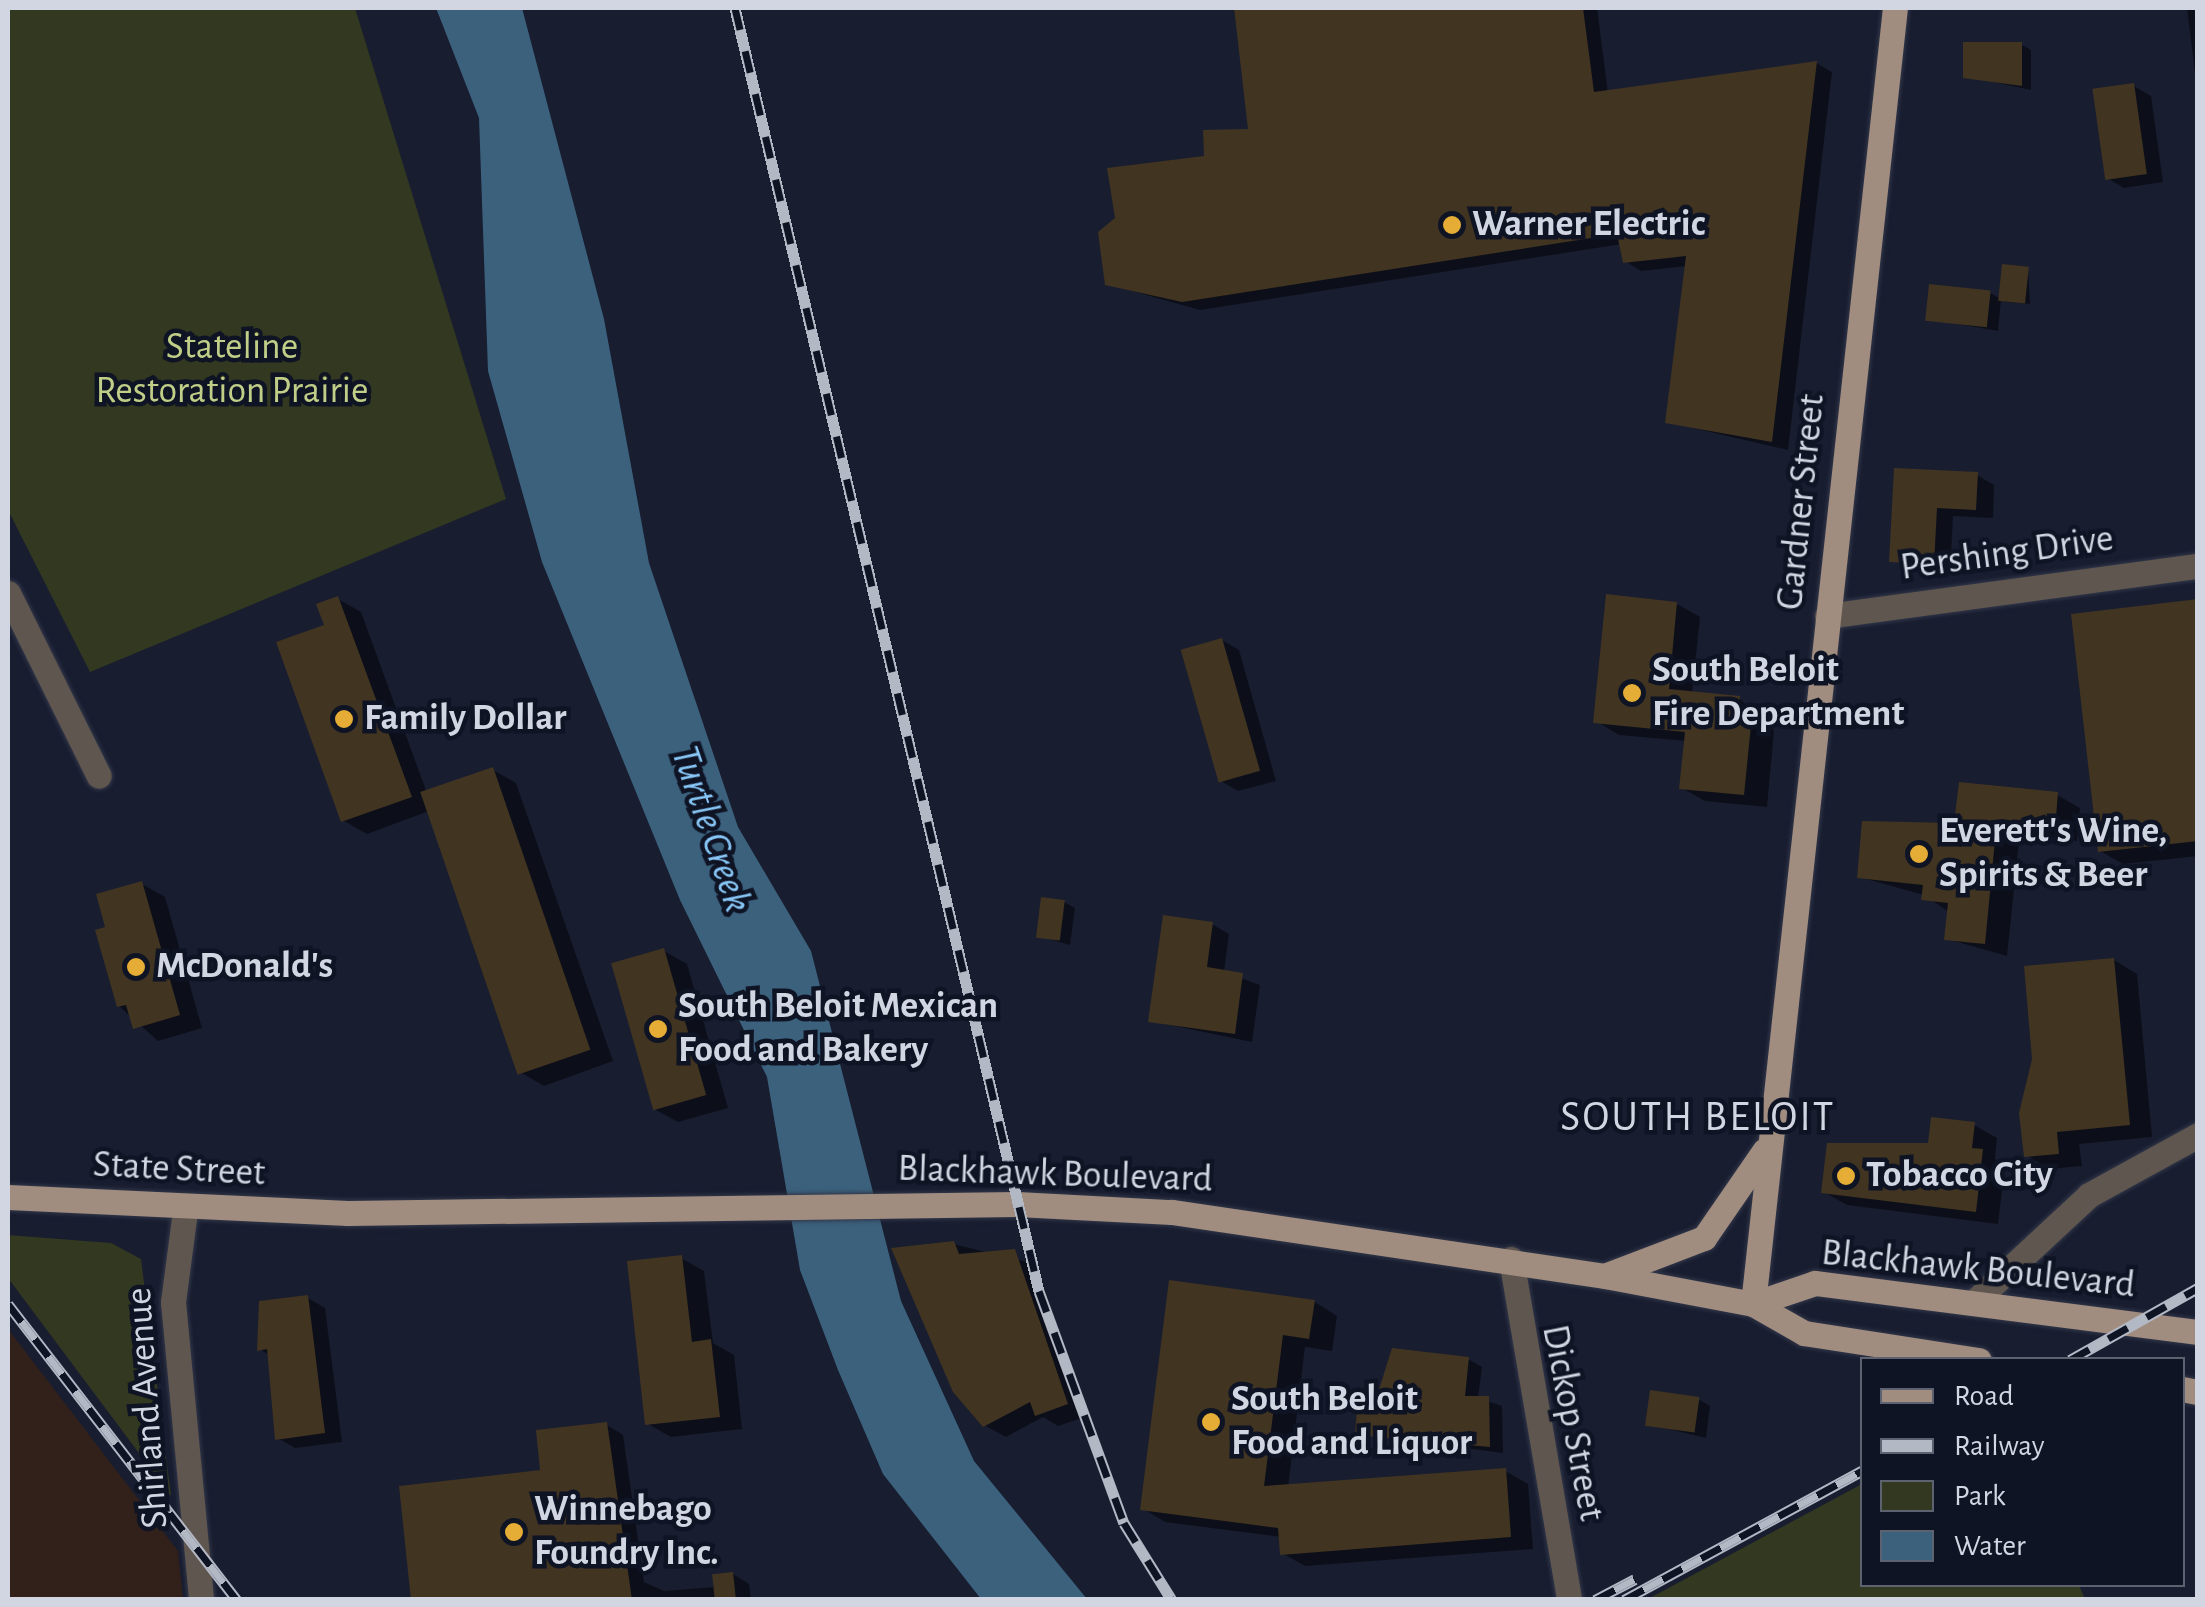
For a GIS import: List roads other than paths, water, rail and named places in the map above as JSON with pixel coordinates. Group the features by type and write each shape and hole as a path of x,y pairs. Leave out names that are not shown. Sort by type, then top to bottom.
{"main road":[{"name":"Gardner Street","path":"1753,1304 1767,1147 1895,8"},
{"path":"1606,1276 1704,1238 1767,1147"},
{"name":"State Street","path":"8,1197 184,1211 348,1213"},
{"name":"Blackhawk Boulevard","path":"348,1213 888,1206 1172,1212 1512,1259 1606,1276 1753,1304 1804,1333 1960,1357"},
{"name":"Blackhawk Boulevard","path":"1753,1304 1815,1282 2198,1332"}],"street":[{"name":"Pershing Drive","path":"1827,616 2198,566"},
{"path":"8,593 99,776"},
{"path":"1974,1302 2089,1195 2198,1135"},
{"name":"Shirland Avenue","path":"184,1211 173,1302 201,1600"},
{"name":"Dickop Street","path":"1512,1259 1569,1600"}],"water":[{"name":"Turtle Creek","path":"436,8 522,8 604,319 649,563 738,827 811,951 901,1301 974,1461 1087,1599 981,1599 883,1474 838,1370 800,1270 767,1077 680,900 542,562 488,371 479,118"}],"railway":[{"path":"735,8 1039,1291 1124,1523 1172,1600"},
{"path":"2075,1357 2198,1288"},
{"path":"8,1304 237,1600"},
{"path":"1624,1600 1860,1472"},
{"path":"1595,1600 1635,1579"}],"place":[{"name":"Warner Electric","path":"1452,225"},
{"name":"South Beloit Fire Department","path":"1632,693"},
{"name":"Family Dollar","path":"344,719"},
{"name":"Everett's Wine, Spirits & Beer","path":"1919,854"},
{"name":"McDonald's","path":"136,967"},
{"name":"South Beloit Mexican Food and Bakery","path":"658,1029"},
{"name":"Tobacco City","path":"1846,1176"},
{"name":"South Beloit Food and Liquor","path":"1211,1422"},
{"name":"Winnebago Foundry Inc.","path":"514,1532"}],"district":[{"name":"SOUTH BELOIT","path":"1698,1117"}],"park label":[{"name":"Stateline Restoration Prairie","path":"232,370"}]}
